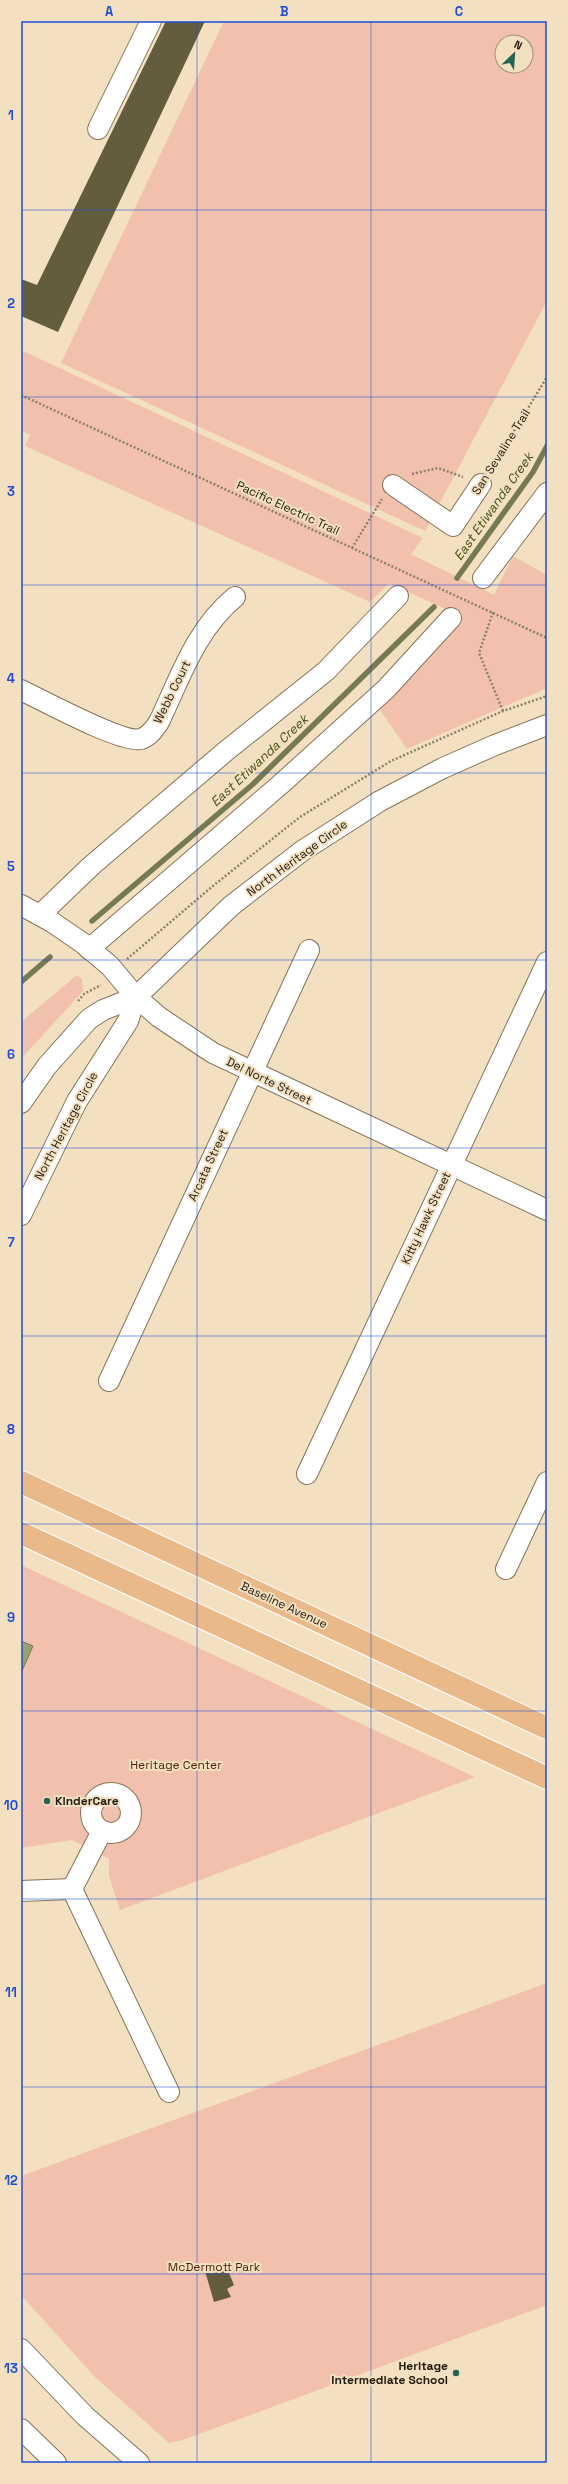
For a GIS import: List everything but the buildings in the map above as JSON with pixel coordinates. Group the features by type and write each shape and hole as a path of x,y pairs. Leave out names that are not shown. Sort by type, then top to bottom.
{"main road":[{"name":"Baseline Avenue","path":"21,1482 547,1728"},
{"path":"21,1533 547,1778"}],"street":[{"path":"98,129 151,21"},
{"name":"San Sevaline Trail","path":"394,485 453,526 481,484"},
{"path":"483,578 547,493"},
{"path":"46,919 97,861 226,751 326,671 398,596"},
{"name":"Webb Court","path":"21,690 117,735 141,739 151,733 159,722 196,644 207,625 222,608 236,597"},
{"path":"87,946 281,784 386,689 451,618"},
{"name":"North Heritage Circle","path":"21,1103 47,1066 89,1019 103,1010 136,997 231,906 302,851 341,825 443,768 495,745 547,725"},
{"name":"Del Norte Street","path":"21,905 46,919 87,946 110,966 136,997 159,1017 194,1042 251,1073 547,1210"},
{"name":"Arcata Street","path":"109,1381 309,950"},
{"name":"Kitty Hawk Street","path":"307,1474 547,962"},
{"name":"North Heritage Circle","path":"21,1215 77,1102 128,1021 136,997"},
{"path":"506,1569 547,1482"},
{"path":"72,1889 102,1831"},
{"path":"21,1891 72,1889"},
{"path":"72,1889 169,2092"},
{"path":"21,2349 85,2416 139,2463"},
{"path":"21,2428 56,2463"}],"path":[{"name":"San Sevaline Trail","path":"481,484 547,377"},
{"name":"Pacific Electric Trail","path":"21,395 477,604 547,638"},
{"path":"493,612 479,653 503,711 547,696"}],"green space":[{"path":"224,21 547,21 547,301 425,531 61,363"},
{"path":"21,350 423,538 411,554 494,595 513,556 547,575 547,688 407,749 380,710 444,641 462,617 389,583 370,602 25,446 30,435 21,431"},
{"path":"77,975 82,979 83,991 21,1059 21,1022"},
{"name":"Heritage Center","path":"21,1565 475,1777 120,1910 109,1876 109,1859 72,1840 21,1848"},
{"name":"McDermott Park","path":"547,1983 547,2305 183,2440 169,2443 94,2376 21,2295 21,2176"}],"shaded area":[{"path":"21,1641 33,1646 21,1673"}],"waterway":[{"name":"East Etiwanda Creek","path":"457,578 533,472 547,446"},
{"name":"East Etiwanda Creek","path":"92,921 252,785 434,607"},
{"name":"East Etiwanda Creek","path":"21,982 50,957"}],"place":[{"name":"KinderCare","path":"47,1801"},
{"name":"Heritage Intermediate School","path":"456,2373"}]}
